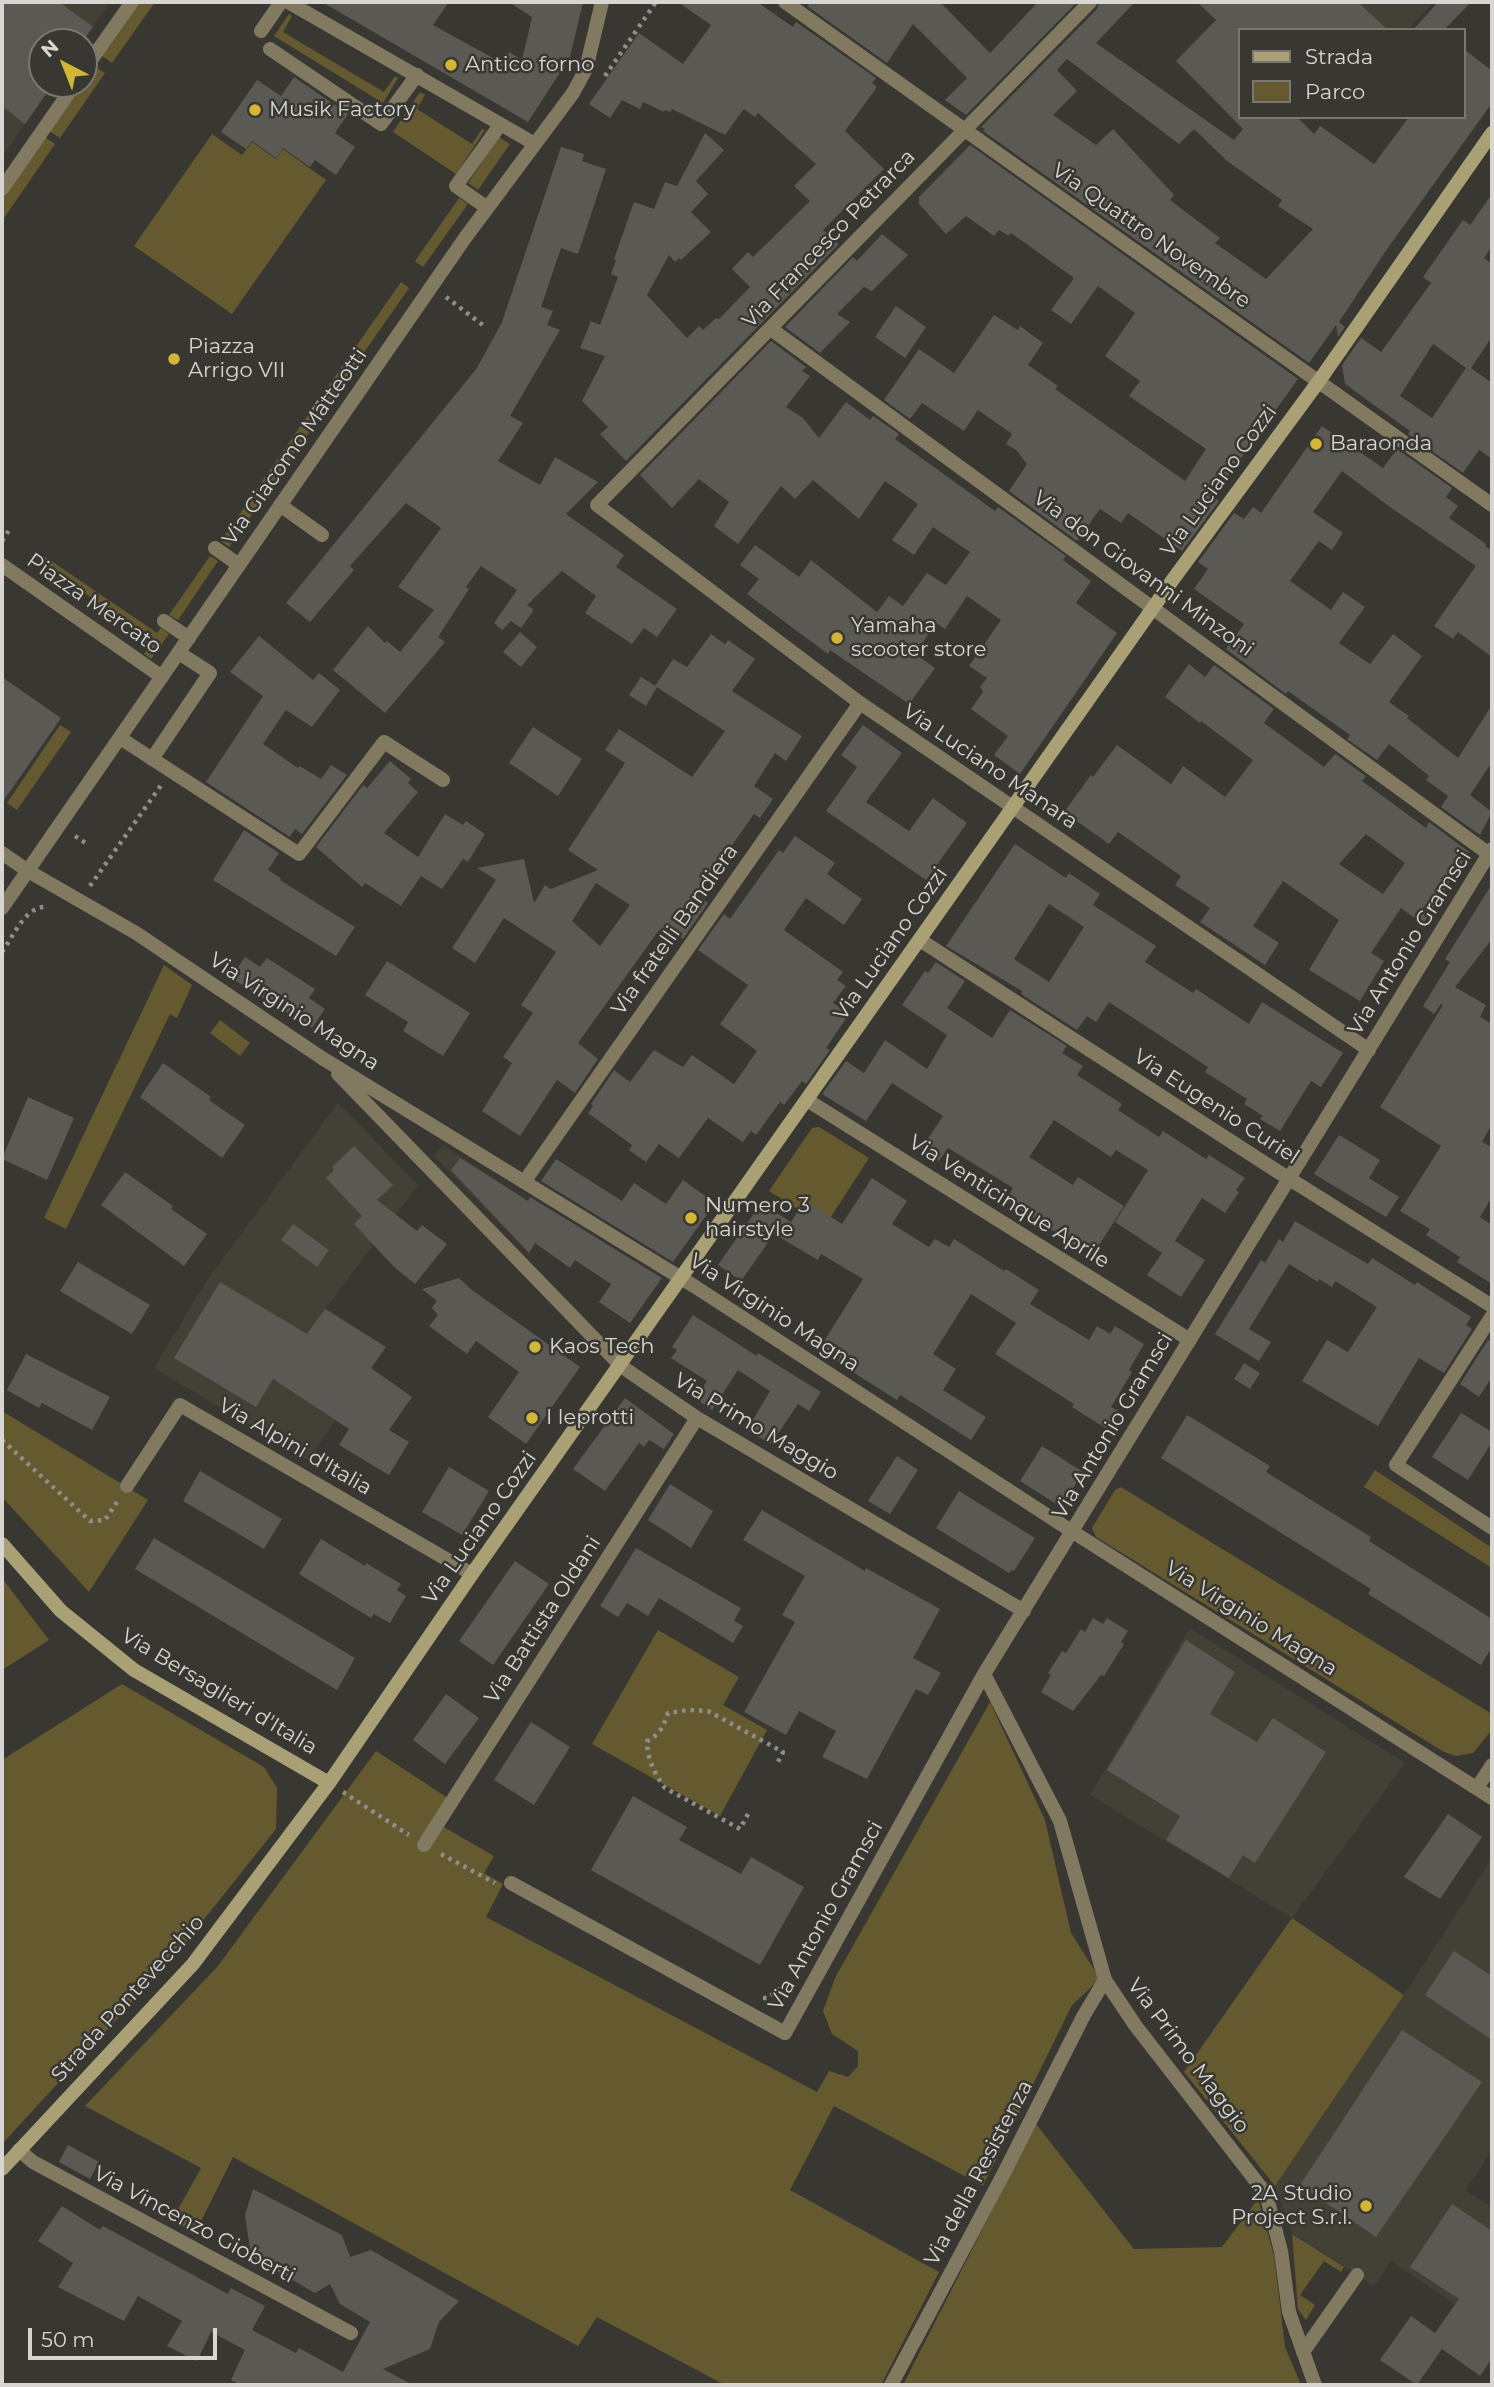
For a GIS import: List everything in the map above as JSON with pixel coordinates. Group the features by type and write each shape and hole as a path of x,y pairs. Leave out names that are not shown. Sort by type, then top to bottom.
{"street":[{"path":"98,50 132,2"},
{"path":"261,31 281,2"},
{"path":"288,2 534,144"},
{"name":"Via Giacomo Matteotti","path":"2,908 486,208 573,93 586,69 602,2"},
{"name":"Via Quattro Novembre","path":"785,2 1492,505"},
{"name":"Via Francesco Petrarca","path":"597,505 1090,2"},
{"path":"270,49 381,124 417,75"},
{"path":"2,189 65,98"},
{"path":"486,208 456,186 500,125"},
{"name":"Via Luciano Cozzi","path":"330,1783 472,1574 1492,133"},
{"name":"Via don Giovanni Minzoni","path":"771,329 1491,852"},
{"path":"281,505 322,535"},
{"name":"Via Luciano Manara","path":"597,505 860,703 1369,1050"},
{"path":"215,548 239,565"},
{"name":"Piazza Mercato","path":"2,565 162,677"},
{"path":"164,621 189,638"},
{"path":"152,759 210,673 178,653"},
{"name":"Via fratelli Bandiera","path":"524,1182 860,703"},
{"path":"120,738 299,854 384,742 443,780"},
{"name":"Via Antonio Gramsci","path":"511,1883 785,2034 984,1674 1491,852"},
{"name":"Via Virginio Magna","path":"2,853 208,980 322,1058 681,1278 1073,1532 1492,1798"},
{"name":"Via Eugenio Curiel","path":"920,940 1492,1306"},
{"name":"Via Primo Maggio","path":"322,1058 621,1366 697,1418 1024,1611"},
{"name":"Via Venticinque Aprile","path":"807,1100 1190,1340"},
{"path":"1492,1316 1396,1465 1492,1528"},
{"name":"Via Alpini d'Italia","path":"127,1486 180,1405 472,1574"},
{"name":"Via Battista Oldani","path":"424,1845 697,1418"},
{"name":"Via Bersaglieri d'Italia","path":"2,1544 61,1611 134,1670 330,1783"},
{"name":"Via Primo Maggio","path":"984,1674 1060,1821 1105,1980 1135,2025 1266,2193 1281,2250 1289,2312 1315,2385"},
{"path":"1477,1788 1492,1765"},
{"name":"Strada Pontevecchio","path":"2,2169 193,1964 330,1783"},
{"name":"Via della Resistenza","path":"891,2385 1004,2173 1084,2015 1105,1980"},
{"name":"Via Vincenzo Gioberti","path":"19,2150 33,2162 351,2333"},
{"path":"1303,2352 1357,2275"}],"path":[{"path":"601,81 656,2"},
{"path":"2,541 9,530"},
{"path":"80,900 170,771"},
{"path":"2,952 31,911 41,906 50,907"},
{"path":"2,1440 90,1521 105,1520 127,1486"},
{"path":"748,1814 740,1829 665,1788 656,1777 647,1741 661,1730 667,1713 708,1711 783,1752 776,1766"},
{"path":"755,1997 767,1998 783,1988 796,1974"}],"shaded area":[{"path":"2,2 110,2 92,28 28,28 28,98 43,98 2,157"},
{"path":"1261,2 1434,2 1410,28 1257,28 1246,17"},
{"path":"338,1103 418,1185 326,1308 386,1347 308,1460 154,1368 207,1280"},
{"path":"443,1145 550,1215 529,1253 434,1156"},
{"path":"1190,1628 1405,1763 1292,1918 1090,1795"},
{"path":"1492,1858 1492,2150 1466,2190 1492,2207 1492,2330 1391,2261 1374,2286 1292,2233 1275,2186 1404,1995"}],"green space":[{"path":"140,2 155,2 112,63 102,56"},
{"path":"289,14 292,16 283,32 384,92 395,76 398,78 383,103 274,36"},
{"path":"98,69 105,73 98,83"},
{"path":"420,92 425,95 417,109 472,144 482,129 485,130 456,174 393,132"},
{"path":"74,98 88,98 60,138 49,131"},
{"path":"212,134 242,155 252,142 276,159 283,149 326,180 232,314 134,246"},
{"path":"45,137 55,144 2,221 2,199"},
{"path":"499,137 510,144 478,190 468,183"},
{"path":"459,198 468,204 423,267 415,261"},
{"path":"401,282 409,288 328,404 320,398"},
{"path":"310,412 319,418 229,547 221,541"},
{"path":"44,556 157,633 161,628 169,634 151,659 144,654 153,640 39,562"},
{"path":"210,556 218,561 178,620 169,615"},
{"path":"60,725 71,732 17,810 7,803"},
{"path":"164,965 192,985 177,1018 170,1014 66,1229 44,1218"},
{"path":"220,1020 250,1043 240,1056 210,1033"},
{"path":"819,1127 869,1158 825,1226 769,1191 812,1128"},
{"path":"2,1411 148,1500 89,1592 2,1497"},
{"path":"1375,1470 1492,1548 1492,1568 1364,1487"},
{"path":"1121,1487 1492,1714 1492,1730 1473,1753 1456,1756 1444,1752 1096,1537 1092,1528 1115,1490"},
{"path":"2,1578 49,1640 2,1670"},
{"path":"658,1630 739,1677 723,1705 767,1730 720,1816 592,1744"},
{"path":"122,1684 264,1767 277,1788 276,1829 174,1957 2,2144 2,1760"},
{"path":"990,1702 1045,1820 1071,1933 1100,1979 1072,2005 983,2186 834,2106 790,2190 939,2272 881,2385 725,2385 597,2317 578,2346 233,2157 195,2233 172,2220 201,2168 85,2106 218,1966 376,1751 448,1798 435,1822 494,1856 484,1873 503,1884 486,1917 817,2092 829,2071 848,2077 858,2066 858,2051 832,2034 823,2011 835,1978"},
{"path":"1292,1918 1404,1995 1275,2186 1184,2072"},
{"path":"1036,2124 1134,2249 1222,2247 1258,2199 1274,2255 1285,2347 1301,2385 903,2385"},
{"path":"1292,2234 1344,2267 1341,2272 1324,2261 1300,2295 1315,2305 1306,2320 1298,2309"}],"building":[{"path":"2,2 59,2 93,27 28,28 28,98 43,98 25,124 2,106"},
{"path":"322,2 449,2 433,25 502,63 509,52 522,60 532,17 509,2 583,2 570,57 528,122"},
{"path":"678,2 757,2 793,27 796,22 876,78 872,83 877,87 845,131 884,169 823,230 839,244 626,461 600,434 608,427 582,401 605,356 580,348 591,321 600,325 618,277 611,274 616,260 614,259 634,202 654,209 665,182 677,186 705,133 724,150 696,181 708,194 691,212 711,232 681,260 679,258 675,262 669,255 647,295 687,338 699,326 703,330 716,318 719,319 750,287 732,269 748,252 753,257 810,201 794,186 816,164 758,113 755,117 744,109 725,135 672,109 670,112 664,112 643,102 640,109 622,100 610,118 589,104 639,33 683,64 711,25"},
{"path":"811,2 940,2 990,53 1038,2 1077,2 966,115 945,100 967,78 913,24 887,63 807,6"},
{"path":"1099,2 1135,2 1096,43 1234,140 1243,129 1176,61 1216,20 1197,2 1358,2 1386,28 1238,28 1238,119 1299,119 1314,134 1320,126 1374,164 1408,119 1466,119 1466,51 1492,71 1492,103 1385,252 1339,322 1345,327 1338,337 1336,325 1309,363 981,127 1097,9","holes":["1067,59 1179,144 1194,129 1227,161 1282,200 1278,206 1313,229 1266,279 1215,243 1220,238 1170,200 1174,195 1113,129 1096,145 1053,115 1077,91 1057,70"]},
{"path":"1438,2 1471,2 1446,28 1415,28"},
{"path":"294,77 348,114 335,133 355,147 336,175 315,160 310,167 283,148 276,158 252,141 246,149 221,132 257,80 281,96"},
{"path":"970,145 1298,379 1213,497 1219,501 1182,551 1128,513 1121,523 1100,509 1077,541 1009,491 1027,464 1016,450 1006,444 1012,434 978,410 964,431 922,403 910,419 884,400 919,349 954,373 994,315 1018,330 1020,326 1043,343 1028,365 1058,386 1055,389 1185,481 1206,449 1129,396 1140,381 1105,356 1135,313 1098,286 1071,324 1051,310 1074,278 1011,233 1009,236 999,230 994,236 966,216 946,234 919,204 919,197"},
{"path":"561,147 584,154 582,161 606,169 578,254 561,248 541,307 553,311 547,325 560,330 510,416 523,423 498,461 540,485 555,457 598,482 566,514 624,555 616,567 677,609 657,637 644,628 632,644 585,613 596,596 562,571 527,605 534,610 521,628 511,621 502,630 494,623 517,590 481,566 438,637 445,642 385,713 333,670 368,626 385,643 387,641 400,652 434,610 398,587 441,528 406,503 350,566 354,570 310,622 286,603 477,368 502,322"},
{"path":"1492,194 1492,246 1484,258 1492,264 1492,337 1471,368 1492,383 1492,459 1479,450 1463,473 1345,384 1342,365 1361,338 1381,352 1431,283 1423,277 1463,220 1470,225","holes":["1433,344 1466,368 1432,418 1400,396"]},
{"path":"882,234 908,255 872,291 864,287 837,314 850,322 820,353 785,327 853,257 857,261"},
{"path":"896,306 926,327 905,358 875,337"},
{"path":"771,341 806,367 802,371 810,376 786,407 803,418 819,438 846,402 870,420 873,416 899,434 895,439 995,511 998,507 1066,556 1063,560 1091,581 1076,603 1117,633 1020,774 994,755 1008,736 971,709 983,692 980,687 987,678 969,666 1001,620 967,596 945,629 936,623 915,654 935,668 909,704 830,650 828,654 747,594 759,579 740,565 755,545 799,577 811,560 877,612 889,596 903,606 927,573 946,585 970,552 933,527 914,555 892,540 918,504 885,481 859,519 813,480 795,499 781,486 738,544 714,526 729,502 699,479 672,508 640,475"},
{"path":"1322,426 1383,468 1397,449 1452,488 1446,497 1458,506 1449,518 1486,544 1489,549 1492,544 1492,657 1458,632 1453,639 1434,626 1476,566 1342,471 1313,512 1343,533 1332,550 1319,541 1290,581 1331,610 1343,592 1365,607 1339,643 1370,664 1393,634 1422,656 1389,702 1458,758 1492,705 1492,762 1470,795 1492,812 1480,835 1441,807 1448,796 1426,780 1429,776 1389,744 1377,760 1347,739 1350,735 1288,691 1286,694 1226,649 1244,624 1194,589 1208,569 1198,562 1234,513 1244,519 1253,507 1261,513"},
{"path":"520,632 537,647 521,667 503,652"},
{"path":"711,634 725,644 728,640 755,659 732,691 802,736 786,761 775,753 754,786 773,799 760,818 754,814 697,895 708,903 683,939 677,935 674,940 659,930 578,1043 598,1059 575,1093 557,1080 520,1136 482,1111 512,1063 503,1057 533,1013 521,1005 556,952 504,918 475,963 452,948 496,880 477,868 524,859 534,903 545,885 551,889 598,870 568,850 625,763 605,750 619,729 692,777 725,731 655,686 673,659 687,667","holes":["596,883 630,905 600,946 572,921"]},
{"path":"259,636 313,680 319,673 340,690 312,727 286,710 263,744 298,768 300,766 321,779 331,765 347,775 302,834 295,829 290,837 206,782 263,696 230,672"},
{"path":"1189,664 1205,677 1214,665 1274,709 1264,723 1324,767 1335,754 1366,776 1362,781 1426,828 1429,822 1469,852 1423,924 1401,908 1371,953 1384,961 1360,1001 1309,970 1339,920 1283,881 1253,926 1279,943 1265,965 1200,922 1210,908 1175,885 1181,876 1118,832 1109,844 1064,812 1117,745 1171,784 1183,766 1225,797 1253,760 1165,697","holes":["1366,834 1405,863 1383,894 1339,864"]},
{"path":"2,677 61,718 2,803"},
{"path":"641,677 657,687 646,706 629,695"},
{"path":"863,725 902,753 866,802 909,831 933,798 967,823 926,880 826,811 857,767 841,755"},
{"path":"533,727 582,759 558,796 509,763"},
{"path":"390,761 411,779 408,783 418,792 384,833 418,857 445,814 463,825 466,821 485,834 468,862 463,859 442,889 421,876 401,906 365,883 362,887 316,847 363,785 367,788"},
{"path":"244,830 279,853 268,870 355,927 336,956 213,880"},
{"path":"795,836 835,863 827,874 862,899 844,925 806,898 784,930 843,972 837,980 846,986 833,1003 849,1014 826,1048 830,1050 806,1084 802,1081 784,1105 780,1102 756,1135 751,1131 743,1142 708,1118 679,1158 659,1144 646,1162 629,1150 632,1145 588,1113 593,1106 591,1104 614,1070 630,1082 654,1050 683,1067 692,1055 734,1084 757,1051 720,1024 748,985 698,950 724,914 730,919 779,850 783,853"},
{"path":"1015,844 1066,878 1069,873 1100,894 1093,905 1156,946 1145,962 1193,993 1196,989 1249,1024 1262,1002 1343,1053 1321,1087 1311,1081 1280,1131 1260,1119 1263,1116 1244,1104 1247,1099 1205,1072 1208,1067 1109,1002 1096,1022 1087,1016 1077,1030 1021,994 1022,991 946,946","holes":["1049,904 1084,927 1049,982 1014,959"]},
{"path":"1492,884 1492,939 1455,987 1486,1005 1480,1017 1492,1024 1492,1124 1482,1142 1492,1147 1492,1197 1480,1217 1492,1225 1492,1284 1457,1262 1460,1257 1426,1235 1430,1229 1400,1211 1441,1146 1380,1107 1443,1005 1441,1004 1434,1014 1423,1006 1450,962 1445,959"},
{"path":"245,957 260,967 267,958 315,989 309,998 325,1009 312,1028 231,978"},
{"path":"387,961 470,1013 443,1056 403,1031 408,1022 365,995"},
{"path":"936,962 965,981 947,1008 992,1038 1010,1010 1067,1046 1062,1053 1083,1066 1077,1075 1122,1104 1118,1110 1159,1137 1163,1131 1206,1159 1209,1155 1245,1178 1225,1213 1202,1198 1175,1241 1205,1260 1181,1297 1147,1275 1162,1253 1115,1222 1148,1170 1116,1150 1111,1157 1054,1120 1029,1157 1073,1185 1078,1177 1124,1206 1096,1250 1088,1244 1084,1251 1006,1200 1013,1188 948,1148 939,1161 921,1149 943,1116 892,1083 866,1121 822,1094 846,1061 864,1073 885,1040 927,1069 947,1035 902,1005 925,971 928,973"},
{"path":"163,1063 245,1125 222,1158 140,1097"},
{"path":"28,1097 74,1118 47,1180 2,1159"},
{"path":"1339,1135 1380,1160 1369,1178 1399,1197 1386,1217 1314,1174"},
{"path":"354,1146 393,1185 377,1200 417,1231 422,1225 447,1244 415,1284 394,1267 354,1224 362,1216 326,1178 334,1170 332,1167"},
{"path":"460,1158 528,1201 530,1197 662,1278 630,1323 599,1302 611,1284 575,1260 570,1268 535,1243 529,1253 451,1170"},
{"path":"556,1159 622,1201 634,1183 666,1204 683,1180 715,1203 673,1262 541,1181"},
{"path":"125,1172 207,1234 184,1266 101,1205"},
{"path":"872,1178 907,1201 892,1224 929,1247 935,1239 949,1247 954,1239 1004,1271 1006,1269 1039,1290 1030,1304 1089,1340 1097,1326 1110,1334 1115,1326 1144,1344 1129,1370 1132,1372 1111,1407 1118,1411 1107,1429 1072,1407 1074,1404 995,1354 1016,1323 971,1294 933,1354 956,1369 943,1390 986,1417 971,1440 900,1395 897,1400 837,1362 840,1357 821,1346 863,1279 821,1254 818,1260 774,1234 741,1281 718,1265 761,1203 791,1222 805,1200 842,1224"},
{"path":"1295,1221 1368,1264 1372,1258 1415,1285 1417,1282 1471,1317 1466,1325 1472,1329 1444,1373 1419,1358 1378,1426 1302,1381 1327,1340 1348,1352 1377,1307 1335,1281 1332,1287 1319,1279 1318,1282 1289,1264 1249,1329 1271,1342 1259,1361 1215,1334 1261,1260 1265,1263 1279,1239 1283,1242"},
{"path":"293,1224 329,1250 317,1267 281,1240"},
{"path":"78,1262 150,1305 132,1334 60,1291"},
{"path":"459,1278 580,1367 526,1444 488,1417 519,1372 476,1341 467,1354 429,1326 438,1315 432,1308 437,1301 422,1289"},
{"path":"220,1282 307,1334 325,1309 386,1347 371,1368 412,1397 389,1430 409,1442 389,1475 339,1445 349,1429 273,1379 256,1407 174,1358"},
{"path":"693,1315 757,1356 758,1353 821,1392 809,1411 798,1404 771,1444 747,1430 770,1391 738,1370 712,1410 696,1399 707,1381 671,1358 677,1350 672,1347"},
{"path":"1488,1340 1492,1342 1492,1377 1479,1397 1460,1384"},
{"path":"26,1354 110,1397 92,1430 42,1403 39,1408 7,1390"},
{"path":"1244,1363 1260,1373 1250,1389 1234,1379"},
{"path":"625,1398 674,1434 664,1449 649,1440 644,1447 639,1443 605,1491 573,1469"},
{"path":"1461,1413 1492,1432 1492,1442 1468,1480 1432,1457"},
{"path":"1187,1415 1270,1466 1266,1472 1371,1537 1369,1541 1492,1619 1492,1647 1481,1665 1368,1594 1371,1589 1161,1458"},
{"path":"1042,1446 1083,1472 1061,1507 1020,1481"},
{"path":"897,1456 918,1470 890,1514 868,1501"},
{"path":"449,1467 489,1491 462,1535 422,1512"},
{"path":"200,1471 282,1519 264,1549 183,1501"},
{"path":"670,1484 713,1511 691,1548 648,1520"},
{"path":"959,1491 1035,1538 1014,1571 1009,1573 936,1528"},
{"path":"762,1510 865,1571 866,1568 940,1609 913,1658 941,1673 928,1695 916,1689 867,1779 822,1757 836,1731 799,1711 786,1735 744,1712 795,1622 782,1615 805,1576 743,1540"},
{"path":"154,1538 355,1658 337,1690 135,1569"},
{"path":"321,1539 401,1584 397,1590 406,1596 390,1623 374,1614 371,1618 299,1574"},
{"path":"636,1548 741,1608 734,1621 743,1626 733,1643 659,1598 648,1616 627,1603 618,1617 600,1606"},
{"path":"515,1561 549,1584 493,1665 459,1641"},
{"path":"1093,1618 1103,1624 1107,1618 1128,1631 1121,1642 1124,1644 1104,1676 1101,1675 1073,1711 1041,1692 1051,1675 1048,1673 1062,1651 1066,1653 1081,1629 1085,1632"},
{"path":"1186,1640 1235,1672 1210,1714 1257,1742 1273,1718 1326,1752 1255,1863 1243,1855 1229,1878 1166,1840 1180,1816 1107,1770"},
{"path":"446,1694 479,1718 445,1764 413,1740"},
{"path":"531,1722 570,1747 534,1805 494,1780"},
{"path":"633,1796 687,1827 679,1840 741,1874 751,1857 804,1887 760,1965 591,1870"},
{"path":"1448,1814 1482,1837 1440,1899 1404,1877"},
{"path":"1454,1951 1492,1976 1492,2040 1425,1995"},
{"path":"1402,2030 1482,2082 1376,2237 1300,2185"},
{"path":"68,2145 99,2162 90,2179 59,2162"},
{"path":"253,2189 342,2235 350,2257 371,2250 459,2301 439,2322 430,2349 383,2369 413,2385 241,2385 231,2380 245,2350 211,2332 197,2361 167,2346 182,2321 138,2296 124,2321 58,2287 73,2263 38,2241 62,2206 100,2230 103,2226 228,2294 231,2288 265,2306 252,2330 296,2353 299,2348 343,2372 370,2322 340,2304 330,2284 315,2293 251,2256 245,2215"},
{"path":"1452,2204 1492,2231 1492,2358 1480,2376 1442,2349 1417,2385 1380,2360 1411,2316 1435,2333 1459,2299 1410,2267"}],"place":[{"name":"Antico forno","path":"451,65"},
{"name":"Musik Factory","path":"255,110"},
{"name":"Piazza Arrigo VII","path":"174,359"},
{"name":"Baraonda","path":"1316,444"},
{"name":"Yamaha scooter store","path":"837,638"},
{"name":"Numero 3 hairstyle","path":"691,1218"},
{"name":"Kaos Tech","path":"535,1347"},
{"name":"I leprotti","path":"532,1418"},
{"name":"2A Studio Project S.r.l.","path":"1366,2206"}]}
